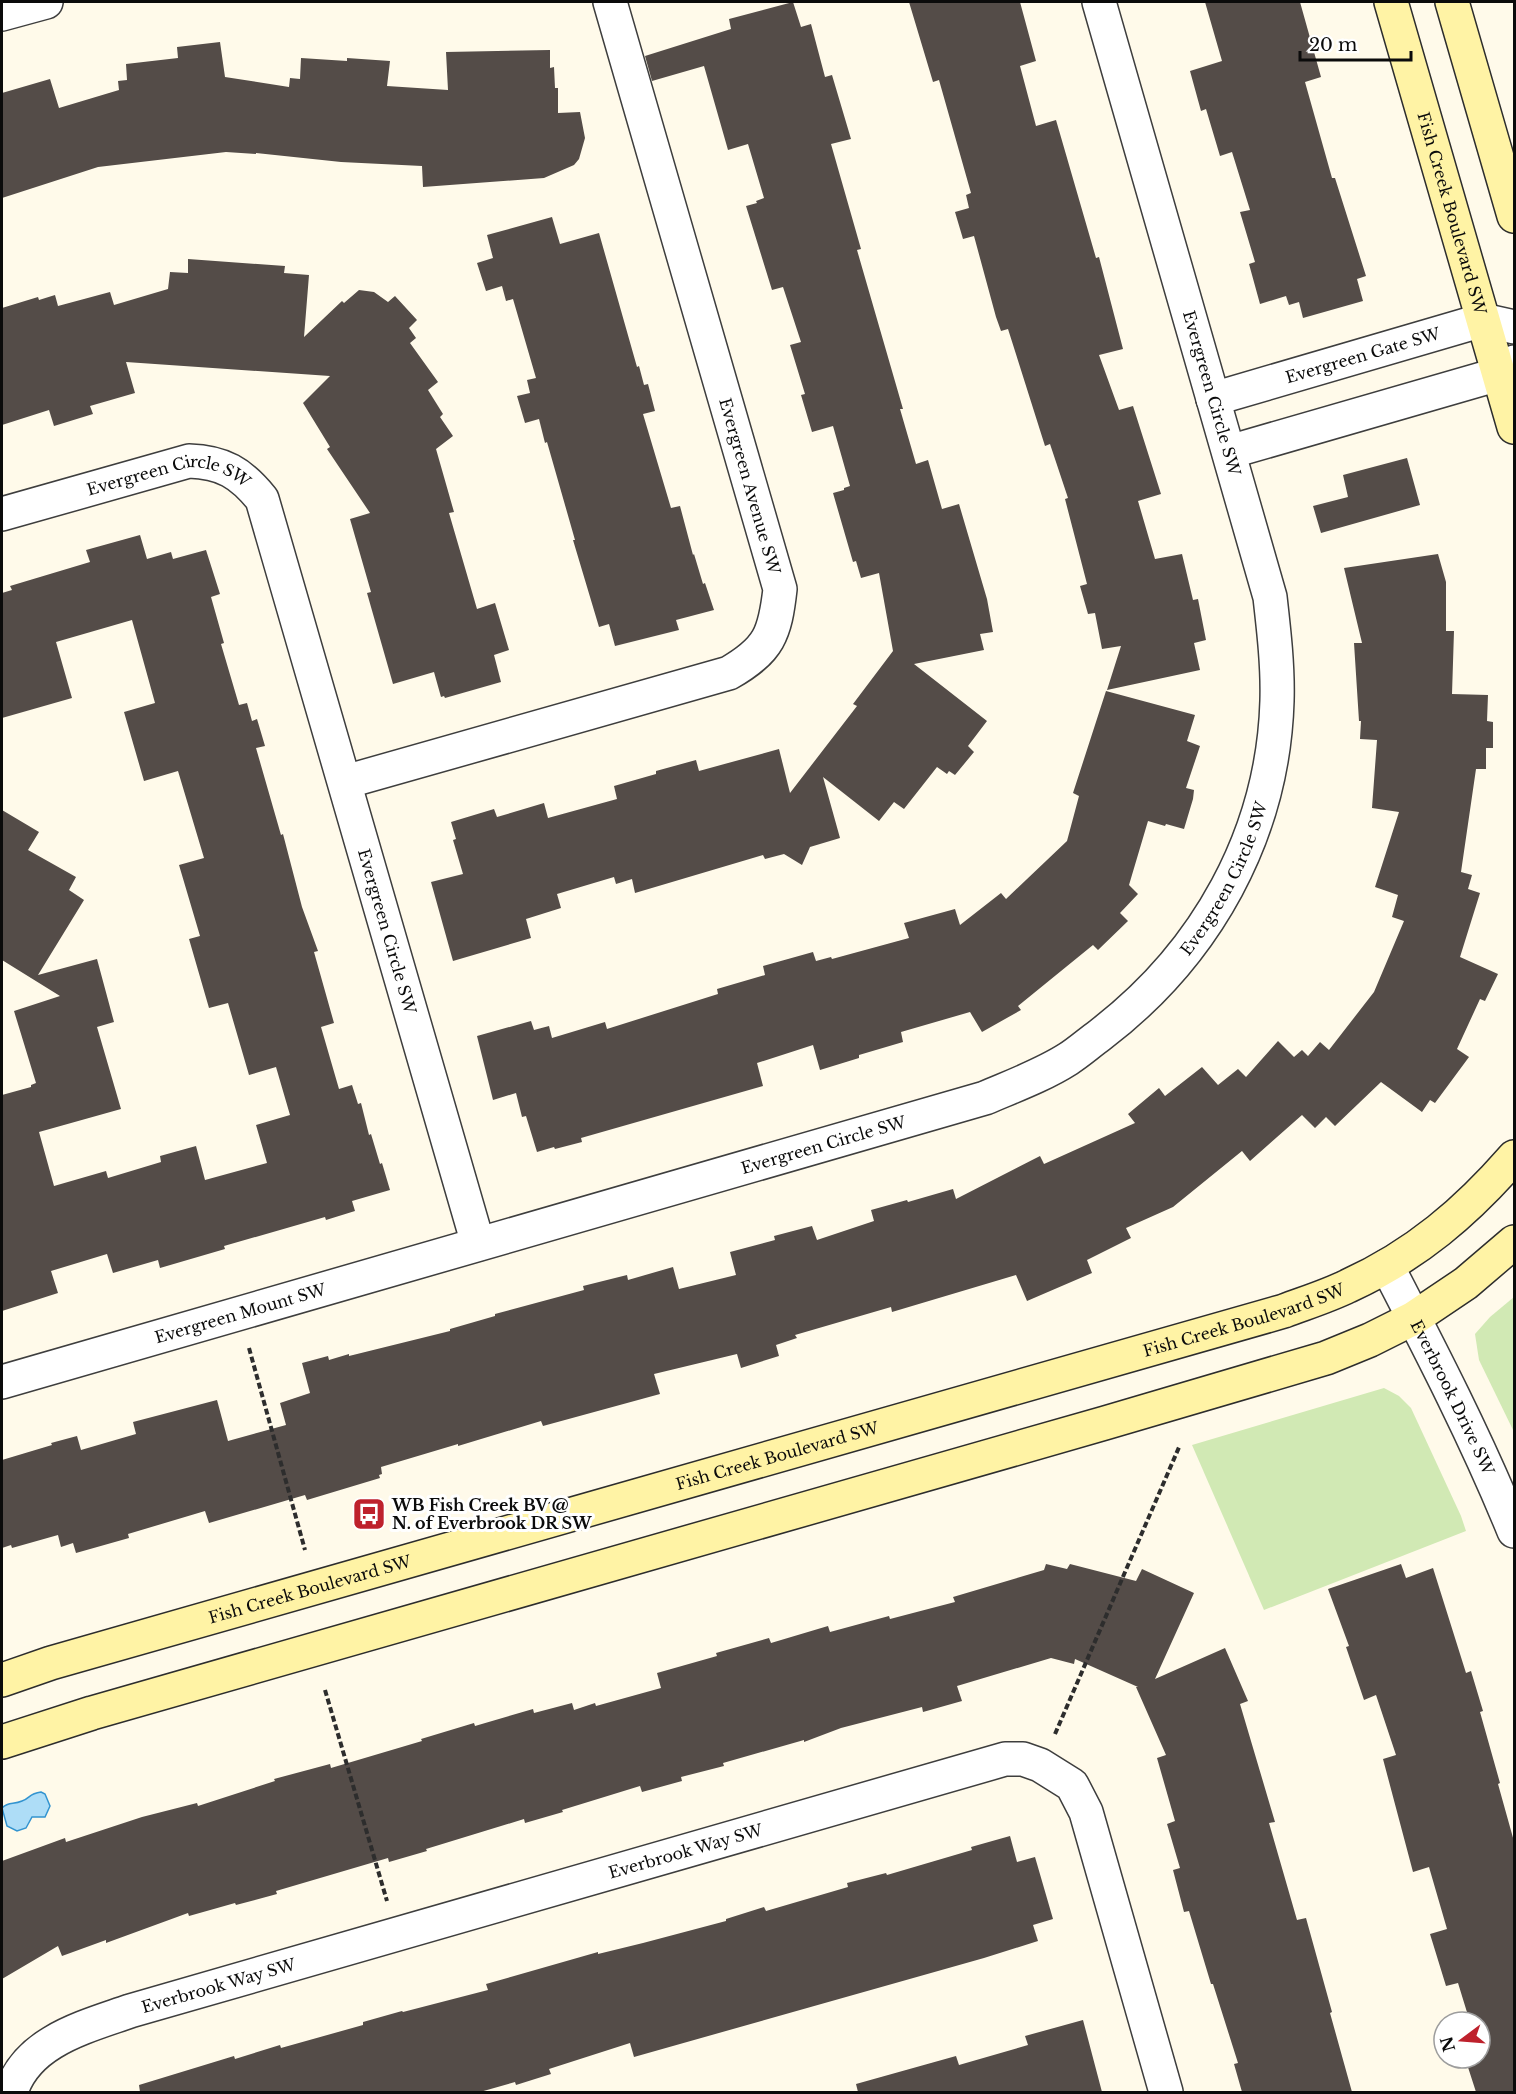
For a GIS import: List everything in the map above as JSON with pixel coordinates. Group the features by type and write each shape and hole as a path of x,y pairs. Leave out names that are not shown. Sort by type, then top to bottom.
{"main road":[{"name":"Fish Creek Boulevard SW","path":"1391,2 1483,320 1507,368 1515,427"},
{"path":"1452,2 1515,216"},
{"name":"Fish Creek Boulevard SW","path":"2,1680 51,1663 1284,1311 1348,1287 1387,1266 1443,1228 1484,1191 1515,1157"},
{"path":"2,1742 92,1713 1326,1358 1370,1340 1414,1318 1466,1283 1515,1242"}],"street":[{"path":"2,14 46,2"},
{"name":"Evergreen Avenue SW","path":"345,782 729,673 746,664 759,652 772,634 780,589 610,2"},
{"name":"Evergreen Circle SW","path":"2,514 189,461 207,461 228,468 241,477 262,500 478,1244 985,1098 1067,1060 1123,1017 1159,983 1197,937 1218,904 1238,867 1254,827 1266,786 1274,744 1277,702 1277,657 1270,597 1099,2"},
{"name":"Evergreen Gate SW","path":"1213,399 1483,320 1515,327"},
{"path":"1229,452 1507,368"},
{"name":"Evergreen Mount SW","path":"2,1383 478,1244"},
{"name":"Everbrook Drive SW","path":"1387,1266 1486,1462 1515,1531"},
{"name":"Everbrook Way SW","path":"11,2092 15,2079 32,2057 59,2037 130,2011 1005,1759 1023,1759 1040,1765 1072,1785 1086,1812 1166,2092"}],"path":[{"path":"247,1342 305,1550"},
{"path":"1040,1765 1067,1708 1180,1445"},
{"path":"326,1690 388,1907"}],"green space":[{"path":"1514,1297 1514,1432 1479,1360 1475,1334 1490,1317"},
{"path":"1384,1388 1399,1396 1411,1408 1466,1531 1264,1610 1192,1445"}],"water":[{"path":"41,1792 45,1794 50,1806 45,1817 32,1817 26,1828 17,1831 7,1826 2,1808"}],"building":[{"path":"793,2 801,27 811,24 825,77 832,75 851,139 831,144 861,249 857,250 903,409 900,409 916,464 928,460 942,509 959,504 987,599 993,632 980,634 984,650 914,664 987,721 968,746 974,752 955,775 949,771 947,774 937,767 904,809 894,802 879,821 823,777 840,838 810,847 802,865 784,854 765,859 763,855 635,893 632,879 616,884 614,877 557,894 561,908 526,919 531,938 453,961 431,882 463,874 453,840 456,839 451,822 494,809 497,817 544,803 548,818 617,799 614,786 656,774 656,771 696,760 699,771 779,749 790,793 857,706 853,704 893,651 879,573 861,578 856,561 853,562 833,493 850,486 833,426 812,432 801,395 805,394 790,345 801,342 783,287 772,290 746,206 764,198 748,144 728,150 704,66 652,81 645,56 731,29 729,19"},
{"path":"909,2 1020,2 1036,61 1020,66 1036,126 1056,120 1096,258 1099,257 1123,349 1099,355 1119,410 1133,406 1161,494 1138,501 1155,559 1182,554 1193,600 1198,599 1206,640 1194,643 1200,670 1107,690 1121,646 1102,649 1095,613 1088,614 1080,586 1087,584 1065,499 1068,498 1050,444 1045,446 1008,329 1001,331 974,236 963,239 955,212 969,208 966,195 971,193 939,80 933,82"},
{"path":"1205,2 1300,2 1321,77 1305,82 1332,178 1335,178 1366,276 1357,279 1363,301 1303,318 1299,302 1289,305 1286,296 1260,304 1249,264 1255,262 1240,212 1250,210 1232,152 1220,156 1206,109 1201,111 1190,71 1222,61"},
{"path":"220,42 225,77 289,87 290,78 300,79 301,58 390,61 387,86 448,90 446,52 550,50 550,68 554,67 555,88 558,88 558,113 580,112 585,138 579,159 574,165 544,178 423,187 422,166 226,152 98,167 2,198 2,93 50,79 59,108 119,90 118,81 127,80 126,64 178,58 177,47"},
{"path":"552,217 560,244 599,233 637,367 639,366 644,385 648,384 655,411 643,414 671,508 680,506 693,555 714,610 676,620 679,630 615,646 609,624 599,627 539,419 525,423 517,396 530,393 527,380 536,378 513,299 506,301 502,286 486,291 477,263 493,258 487,235"},
{"path":"188,259 285,266 284,273 309,275 304,337 342,301 344,303 359,290 374,292 388,302 395,296 417,320 409,328 416,338 410,343 438,382 428,390 443,414 440,417 453,436 436,449 454,512 449,513 477,609 495,603 509,650 494,655 501,682 445,698 441,697 434,672 393,684 367,593 371,592 350,519 370,513 327,449 330,447 303,403 330,376 126,362 135,393 90,406 93,414 54,426 49,410 2,425 2,308 38,297 39,300 55,295 58,306 110,292 114,305 168,289 170,272 188,273"},
{"path":"1407,458 1420,505 1321,533 1313,506 1348,497 1343,475"},
{"path":"140,535 147,559 171,552 173,559 206,550 220,594 211,597 224,643 221,644 239,705 247,703 252,721 257,719 265,746 256,748 281,835 283,834 302,907 318,951 314,952 334,1023 321,1027 339,1089 352,1085 358,1104 361,1103 369,1135 371,1134 390,1190 352,1201 355,1211 326,1220 325,1217 224,1246 225,1249 160,1268 158,1260 113,1273 107,1254 51,1271 58,1293 2,1311 2,1095 31,1087 36,1083 14,1011 60,996 2,960 2,810 39,832 28,850 76,877 69,890 84,900 38,975 97,959 114,1022 97,1027 121,1109 39,1132 54,1186 106,1171 108,1178 161,1162 160,1156 196,1146 205,1180 267,1163 256,1125 290,1115 276,1067 249,1075 228,1003 209,1008 189,939 200,936 179,865 204,858 178,771 144,781 124,712 155,703 132,620 56,642 72,698 2,718 2,593 12,590 10,586 90,562 86,550"},
{"path":"1438,554 1446,582 1446,631 1454,631 1452,694 1488,695 1487,721 1493,722 1493,748 1486,748 1486,769 1476,769 1461,872 1472,875 1468,889 1480,893 1460,957 1498,974 1485,1001 1480,999 1457,1049 1469,1057 1435,1103 1430,1100 1422,1112 1381,1082 1335,1126 1326,1117 1315,1128 1302,1115 1250,1161 1242,1151 1173,1207 1126,1228 1131,1238 1087,1260 1092,1273 1027,1301 1016,1275 892,1312 891,1307 795,1335 797,1338 776,1345 779,1356 741,1368 737,1354 654,1374 660,1394 543,1426 541,1421 381,1467 380,1478 307,1500 305,1495 209,1523 205,1511 128,1534 129,1538 76,1553 73,1543 61,1547 58,1535 12,1548 11,1545 2,1548 2,1460 77,1436 81,1450 136,1434 133,1422 217,1400 228,1441 286,1425 280,1403 310,1393 302,1363 328,1356 329,1360 349,1354 349,1356 450,1331 450,1329 495,1316 495,1314 584,1290 583,1286 627,1275 628,1280 673,1267 679,1289 736,1275 730,1252 775,1240 774,1236 812,1226 817,1240 874,1221 871,1210 953,1189 956,1199 1040,1156 1044,1164 1135,1123 1128,1114 1159,1088 1165,1096 1202,1067 1218,1085 1238,1069 1246,1077 1278,1041 1294,1057 1302,1050 1308,1056 1320,1042 1329,1050 1374,992 1404,921 1392,917 1398,895 1375,887 1399,812 1372,808 1377,740 1360,739 1361,721 1359,721 1354,643 1362,643 1344,568"},
{"path":"1106,691 1195,715 1187,741 1200,746 1186,788 1194,790 1193,799 1184,829 1148,821 1129,885 1138,894 1120,913 1128,921 1098,950 1093,945 1018,1006 1021,1010 982,1032 970,1012 901,1032 903,1042 820,1070 813,1045 757,1063 763,1086 581,1138 582,1142 555,1149 554,1147 537,1152 526,1116 522,1117 516,1093 493,1100 477,1036 531,1021 534,1030 549,1026 552,1038 605,1022 607,1029 718,994 717,989 765,975 763,966 813,952 816,961 831,957 832,959 909,938 904,923 955,909 960,925 1001,893 1006,899 1067,841 1079,796 1073,793"},
{"path":"1046,1564 1067,1569 1070,1564 1136,1581 1142,1569 1194,1593 1155,1679 1225,1648 1248,1701 1240,1704 1275,1822 1269,1823 1297,1920 1306,1918 1352,2092 1242,2092 1234,2064 1238,2063 1189,1911 1184,1912 1173,1870 1180,1868 1167,1824 1175,1821 1157,1758 1166,1755 1136,1687 1138,1687 1075,1659 1074,1664 1051,1658 957,1686 962,1701 923,1712 922,1707 841,1728 804,1742 804,1740 723,1763 724,1766 681,1777 682,1781 642,1792 640,1786 525,1823 524,1819 426,1849 427,1851 389,1862 388,1858 276,1891 277,1894 189,1916 188,1913 106,1943 106,1940 62,1956 58,1946 2,1979 2,1861 65,1838 66,1842 142,1817 197,1803 198,1806 275,1781 274,1779 330,1764 331,1768 474,1723 475,1726 533,1709 534,1713 572,1703 574,1710 595,1703 596,1706 661,1688 657,1673 717,1656 716,1653 769,1638 771,1643 828,1626 830,1632 955,1602 953,1597 1044,1570"},
{"path":"1401,1564 1406,1578 1433,1568 1466,1673 1471,1671 1483,1711 1480,1712 1515,1845 1515,2092 1476,2092 1469,2070 1492,2070 1492,2010 1466,2010 1458,1983 1446,1986 1430,1934 1447,1929 1429,1867 1413,1872 1383,1759 1396,1755 1376,1695 1364,1700 1346,1647 1349,1646 1328,1589"},
{"path":"1010,1836 1017,1862 1035,1857 1053,1919 1033,1925 1038,1941 984,1958 634,2057 630,2043 549,2069 551,2074 516,2085 515,2082 480,2092 140,2092 139,2085 234,2056 235,2059 280,2045 281,2048 363,2025 363,2022 402,2011 488,1990 486,1984 598,1952 598,1954 726,1921 726,1919 764,1907 766,1911 848,1887 847,1883 886,1873 887,1875 972,1850 971,1847"},
{"path":"1083,2020 1102,2092 858,2092 856,2084 956,2056 959,2065 1028,2045 1025,2036"}],"place":[{"name":"WB Fish Creek BV @ N. of Everbrook DR SW","path":"369,1514"}]}
